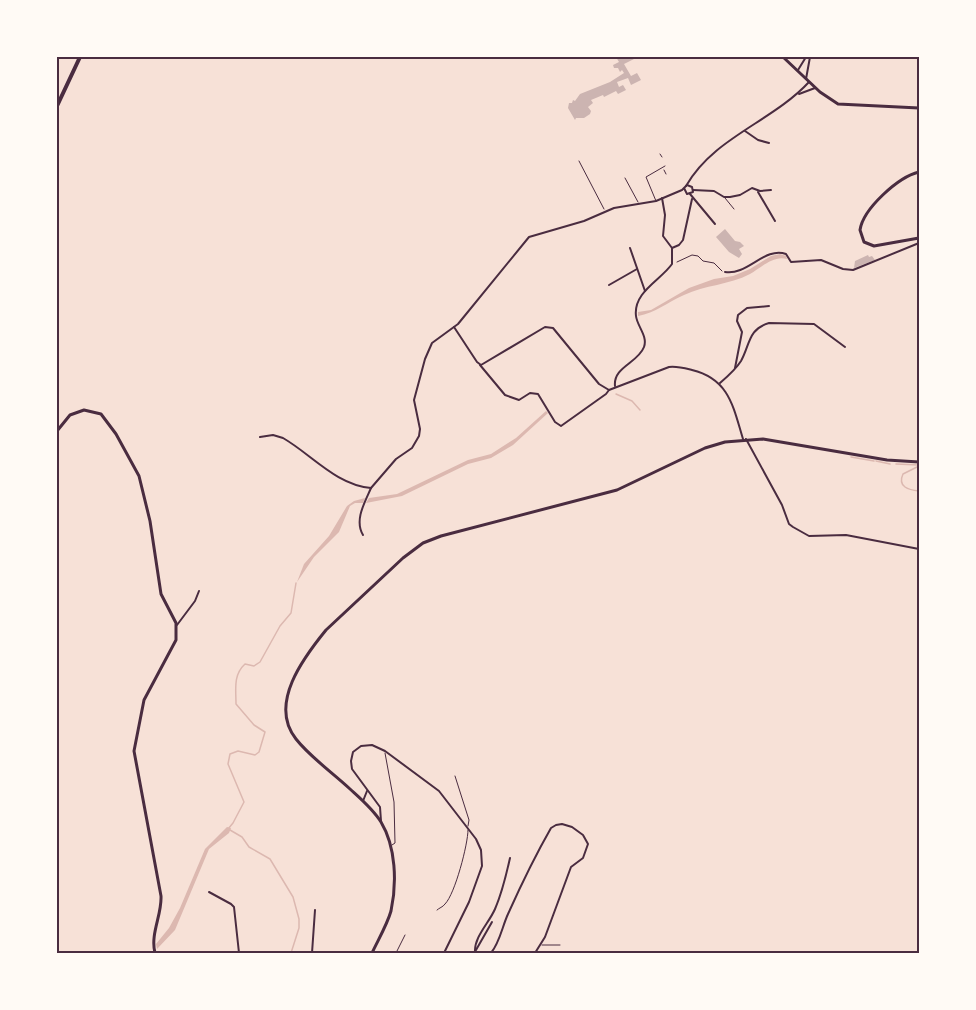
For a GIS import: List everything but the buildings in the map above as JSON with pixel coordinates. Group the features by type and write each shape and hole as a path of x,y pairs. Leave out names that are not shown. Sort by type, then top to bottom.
{"main road":[{"path":"57,106 80,57"},
{"path":"783,57 815,88 842,105 919,108"},
{"path":"919,172 890,188 863,220 860,230 863,239 874,246 919,241"},
{"path":"57,431 66,419 75,412 84,410 97,412 108,422 139,476 150,521 161,594 177,625 176,640 144,700 134,751 161,896 161,911 153,944 155,953"},
{"path":"372,953 390,913 393,899 394,873 391,847 381,821 291,732 286,714 286,697 316,642 403,558 423,543 441,536 607,494 705,447 744,439 763,439 893,460 919,462"}],"street":[{"path":"798,71 808,57"},
{"path":"797,95 807,80 808,57"},
{"path":"715,224 690,194 685,193 685,187 702,163 721,146 797,95 815,88"},
{"path":"744,131 758,140 769,143"},
{"path":"363,535 359,529 359,521 371,488 396,459 415,444 420,429 414,400 425,359 435,340 454,327 500,275 529,237 584,221 605,211 656,201 685,187 691,186 693,190 714,191 724,197 739,196 752,188 760,191 771,190"},
{"path":"690,194 693,190"},
{"path":"756,190 776,221"},
{"path":"616,388 617,375 644,345 644,337 636,314 640,299 672,263 672,248 663,236 665,215 662,198"},
{"path":"672,248 683,240 692,199"},
{"path":"725,272 736,272 774,253 783,252 793,263 822,260 843,269 852,270 919,241"},
{"path":"630,248 645,291"},
{"path":"609,285 637,269"},
{"path":"735,368 742,332 738,315 747,308 769,306"},
{"path":"720,383 741,360 748,340 753,332 762,325 769,323 814,324 845,347"},
{"path":"454,327 505,395 519,400 534,392 538,394 557,424 563,425 609,390 664,368 674,367 704,374 720,383 726,393 744,439 782,505 789,524 809,536 846,535 919,549"},
{"path":"480,364 484,364 547,327 555,329 600,384 609,390"},
{"path":"260,437 273,435 283,438 345,480 371,488"},
{"path":"177,625 195,601 199,591"},
{"path":"381,821 380,807 352,769 353,752 361,746 372,745 385,752 439,790 468,827 481,849 482,866 469,902 444,953"},
{"path":"363,801 368,793 365,786"},
{"path":"491,953 496,947 525,877 551,828 556,825 567,825 583,835 587,840 587,848 583,858 571,867 549,928 535,953"},
{"path":"475,952 475,945 494,912 501,894 510,858"},
{"path":"209,892 234,907 239,953"},
{"path":"312,953 315,910"},
{"path":"475,952 492,922"}],"lane":[{"path":"660,154 662,158"},
{"path":"579,161 605,211"},
{"path":"656,201 646,178 665,166"},
{"path":"663,168 666,174"},
{"path":"625,178 639,203"},
{"path":"724,197 734,209"},
{"path":"385,752 394,802 395,843 391,847"},
{"path":"437,910 445,905 467,849 469,820 455,776"},
{"path":"396,953 405,935"},
{"path":"540,945 560,945"}],"path":[{"path":"672,263 691,255 698,256 703,261 714,263 720,271 725,272"}],"shaded area":[{"path":"780,254 786,256 787,259 772,260 742,278 692,292 656,310 638,316 638,312 651,310 689,288 714,279 733,276 771,256"},
{"path":"546,411 548,413 513,445 491,458 468,464 402,496 366,503 369,498 397,494 468,460 491,454 516,438"},
{"path":"365,498 363,503 350,506 339,532 314,557 297,582 304,564 329,536 347,506"},
{"path":"227,827 231,828 229,833 209,849 175,930 157,949 156,944 169,928 180,908 205,849"}],"waterway":[{"path":"616,394 632,401 640,410"},
{"path":"851,457 874,461"},
{"path":"876,461 890,464"},
{"path":"896,464 919,465"},
{"path":"919,466 903,474 902,478 905,487 919,491"},
{"path":"228,829 244,802 228,764 230,754 238,751 255,755 259,752 265,732 254,725 236,704 237,678 245,664 254,666 260,662 280,626 291,613 296,583"},
{"path":"230,830 242,837 249,847 270,859 293,897 299,928 291,953"}]}
